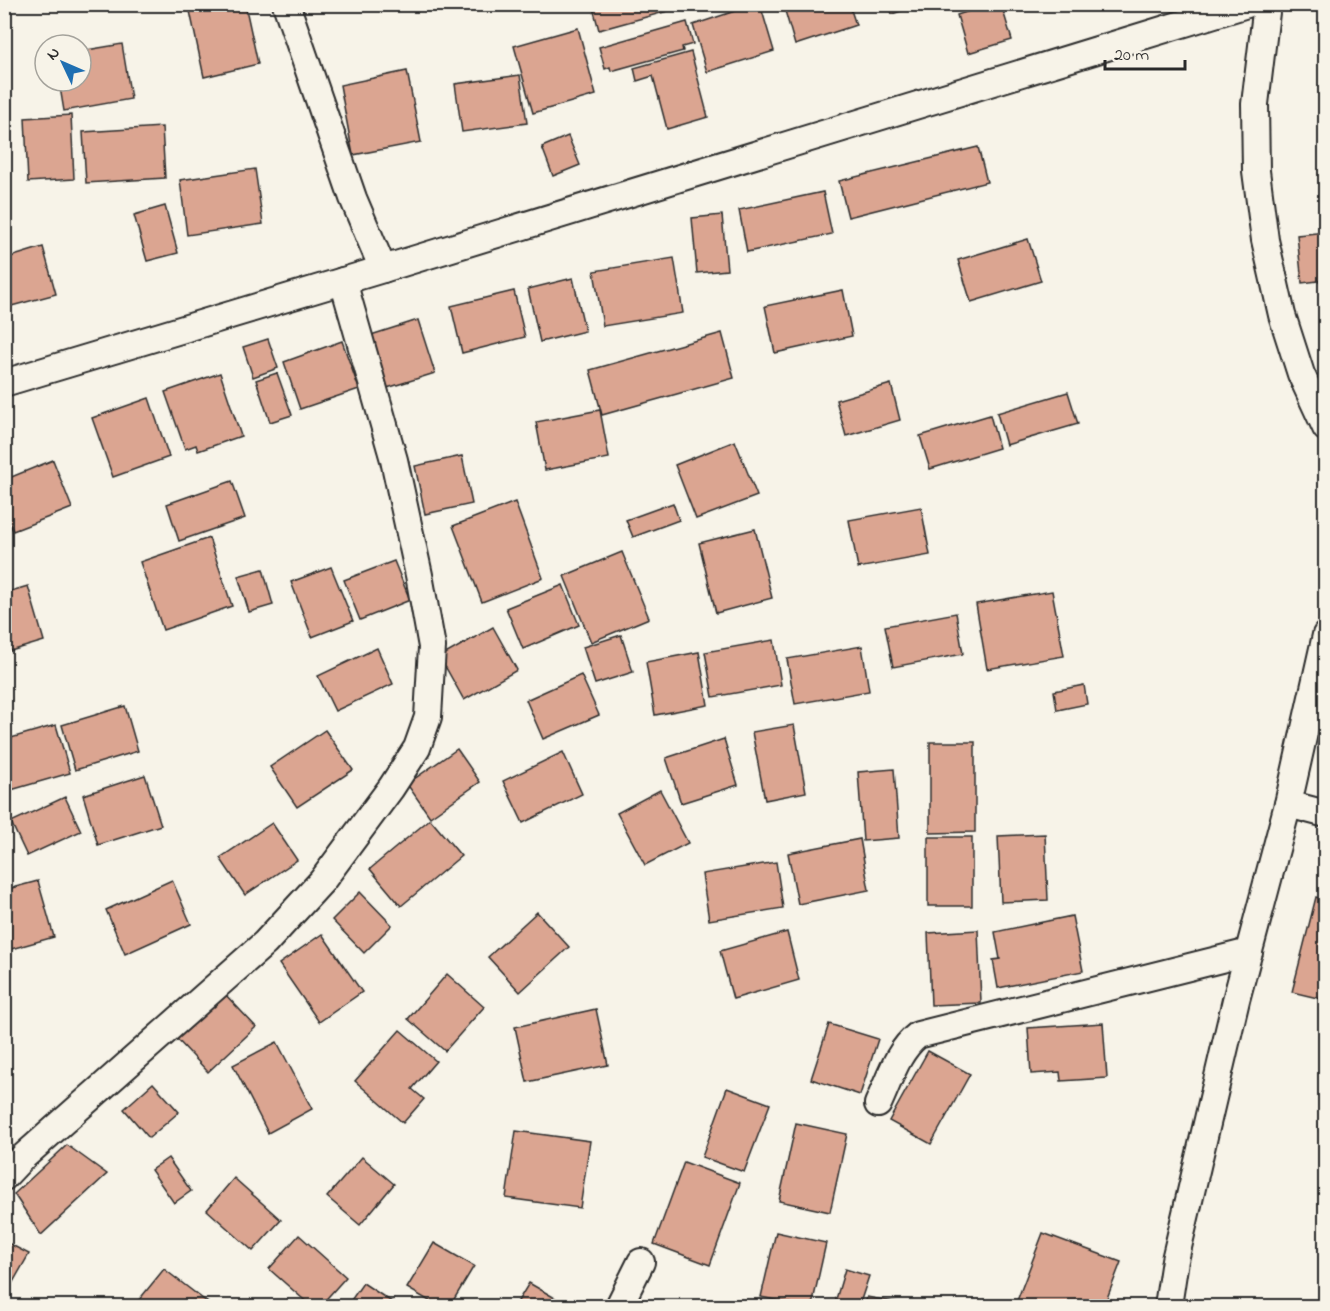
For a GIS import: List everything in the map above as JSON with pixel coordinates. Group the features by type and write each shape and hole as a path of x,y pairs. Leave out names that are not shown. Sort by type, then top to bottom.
{"street":[{"path":"286,4 353,198 383,269"},
{"path":"4,383 1247,4"},
{"path":"1267,4 1255,104 1256,171 1265,240 1282,315 1301,374 1326,428"},
{"path":"4,1177 22,1158 265,943 322,881 391,788 417,748 428,717 432,647 394,460 343,281"},
{"path":"1168,1306 1175,1260 1236,1000 1288,804 1326,635"},
{"path":"1288,804 1326,814"},
{"path":"878,1104 900,1056 907,1045 918,1035 1249,952"},
{"path":"619,1306 641,1262"}],"building":[{"path":"216,4 245,4 258,64 204,77 190,11"},
{"path":"592,4 666,4 668,11 599,30"},
{"path":"760,4 774,51 707,72 693,25"},
{"path":"783,4 849,4 856,25 795,45"},
{"path":"889,4 922,4 892,14"},
{"path":"991,4 1001,4 1012,40 968,53 957,15"},
{"path":"687,22 693,44 682,47 683,51 611,71 610,67 605,69 599,47"},
{"path":"578,28 596,95 533,113 514,46"},
{"path":"122,44 131,99 64,111 61,93 93,93 93,49"},
{"path":"691,52 708,117 667,129 653,76 637,81 634,68"},
{"path":"407,71 421,142 353,155 340,85"},
{"path":"520,75 527,123 462,132 455,84"},
{"path":"71,115 74,179 28,182 25,118"},
{"path":"162,127 165,178 86,183 83,132"},
{"path":"568,136 580,165 553,176 542,147"},
{"path":"978,147 987,182 848,217 839,181"},
{"path":"255,169 263,224 187,235 180,180"},
{"path":"823,192 832,234 747,252 739,210"},
{"path":"165,206 178,253 147,261 134,215"},
{"path":"722,215 727,270 697,273 692,218"},
{"path":"1326,232 1326,280 1302,283 1297,235"},
{"path":"1028,239 1041,281 971,302 958,260"},
{"path":"43,247 56,294 4,308 4,259"},
{"path":"674,258 683,313 603,326 594,271"},
{"path":"573,278 585,331 540,342 528,289"},
{"path":"843,290 852,336 775,353 765,306"},
{"path":"514,291 525,337 462,353 451,306"},
{"path":"418,320 435,373 387,388 371,335"},
{"path":"722,333 734,378 602,415 590,370"},
{"path":"268,339 278,368 253,377 243,347"},
{"path":"342,341 359,389 300,409 284,362"},
{"path":"220,373 241,436 198,451 196,445 185,449 165,392"},
{"path":"277,373 292,415 270,422 256,380"},
{"path":"891,384 900,420 846,436 836,400"},
{"path":"1068,392 1078,424 1006,445 997,413"},
{"path":"149,398 169,457 113,477 92,418"},
{"path":"600,410 609,458 545,470 536,422"},
{"path":"990,415 999,448 930,469 920,436"},
{"path":"735,441 757,496 696,519 675,465"},
{"path":"462,456 472,504 425,514 415,466"},
{"path":"53,460 72,508 13,531 4,509 4,480"},
{"path":"232,481 245,518 179,541 167,504"},
{"path":"515,502 543,578 482,602 453,526"},
{"path":"673,503 679,520 633,537 626,520"},
{"path":"921,507 930,555 858,568 849,520"},
{"path":"755,529 772,598 716,613 699,543"},
{"path":"209,538 232,606 163,630 140,562"},
{"path":"622,552 649,618 591,642 564,576"},
{"path":"394,561 410,600 360,620 344,580"},
{"path":"331,567 353,621 312,637 291,582"},
{"path":"263,569 273,605 249,612 238,576"},
{"path":"563,585 579,625 523,649 506,608"},
{"path":"28,586 44,641 4,653 4,593"},
{"path":"1052,591 1064,656 987,669 976,604"},
{"path":"956,613 963,654 893,667 885,626"},
{"path":"493,627 517,670 464,700 440,657"},
{"path":"621,635 633,672 595,684 583,647"},
{"path":"774,640 781,685 713,697 705,652"},
{"path":"862,646 869,691 795,704 787,659"},
{"path":"377,648 393,684 335,711 318,676"},
{"path":"699,652 708,705 655,715 646,662"},
{"path":"581,675 599,715 543,739 526,700"},
{"path":"1084,685 1087,704 1057,710 1054,691"},
{"path":"125,706 138,751 75,770 62,725"},
{"path":"56,725 70,773 4,792 4,740"},
{"path":"794,725 806,792 765,800 752,732"},
{"path":"325,730 353,770 297,807 270,767"},
{"path":"724,739 738,785 681,803 666,758"},
{"path":"930,742 975,742 975,832 930,833"},
{"path":"457,749 480,782 430,817 407,784"},
{"path":"563,752 582,794 523,823 503,781"},
{"path":"894,769 899,838 863,841 858,772"},
{"path":"145,775 161,825 98,845 83,795"},
{"path":"660,790 688,843 645,865 617,813"},
{"path":"65,797 81,831 27,856 11,822"},
{"path":"430,819 461,856 401,906 370,869"},
{"path":"272,823 297,860 245,895 220,858"},
{"path":"1045,834 1048,900 1001,902 998,836"},
{"path":"928,837 972,837 972,906 928,906"},
{"path":"860,839 869,890 798,904 788,853"},
{"path":"776,862 783,908 709,920 702,874"},
{"path":"172,880 191,924 125,954 106,910"},
{"path":"38,881 54,937 4,951 4,890"},
{"path":"360,892 392,925 364,953 332,920"},
{"path":"1316,897 1326,900 1326,1000 1292,992"},
{"path":"537,912 569,947 520,992 488,957"},
{"path":"1072,916 1083,971 998,988 993,960 1000,959 995,932"},
{"path":"978,930 981,1003 931,1005 928,933"},
{"path":"787,932 799,980 733,999 720,951"},
{"path":"322,934 362,992 319,1022 279,964"},
{"path":"447,974 484,1007 445,1051 408,1019"},
{"path":"223,992 256,1027 208,1072 175,1037"},
{"path":"596,1009 608,1065 527,1082 515,1027"},
{"path":"1103,1023 1107,1078 1061,1081 1060,1072 1031,1074 1028,1028"},
{"path":"829,1024 878,1039 860,1095 811,1079"},
{"path":"400,1030 436,1061 412,1089 424,1099 403,1123 355,1081"},
{"path":"277,1042 312,1109 268,1133 233,1065"},
{"path":"928,1051 970,1074 931,1144 889,1121"},
{"path":"153,1083 179,1112 149,1138 124,1109"},
{"path":"1326,1086 1326,1132 1319,1131"},
{"path":"727,1088 770,1104 744,1172 702,1157"},
{"path":"796,1123 847,1134 830,1212 779,1201"},
{"path":"516,1131 590,1141 580,1208 506,1198"},
{"path":"67,1145 107,1174 41,1235 14,1194"},
{"path":"362,1157 394,1184 360,1225 327,1197"},
{"path":"168,1158 191,1191 174,1203 151,1170"},
{"path":"684,1162 740,1183 710,1265 654,1244"},
{"path":"234,1178 281,1220 253,1251 207,1210"},
{"path":"776,1232 826,1243 812,1306 761,1297"},
{"path":"1043,1233 1121,1262 1104,1306 1015,1306"},
{"path":"299,1235 346,1277 320,1306 311,1306 269,1269"},
{"path":"4,1241 29,1254 4,1298"},
{"path":"434,1243 474,1266 450,1306 438,1306 407,1288"},
{"path":"164,1269 212,1306 134,1306"},
{"path":"845,1269 869,1276 859,1306 834,1306"},
{"path":"363,1283 398,1306 347,1306"},
{"path":"529,1283 569,1306 515,1306"},
{"path":"867,1297 915,1306 864,1306"}]}
